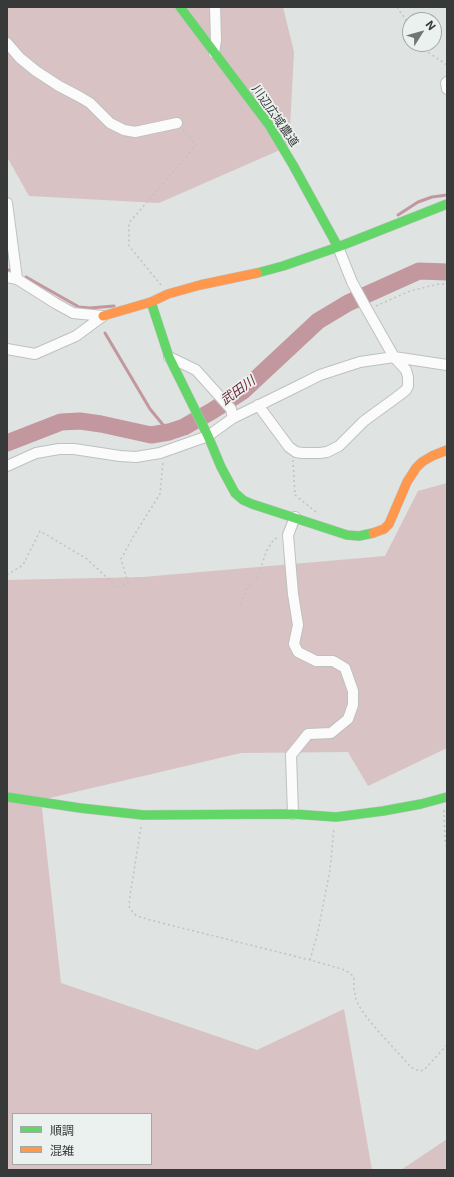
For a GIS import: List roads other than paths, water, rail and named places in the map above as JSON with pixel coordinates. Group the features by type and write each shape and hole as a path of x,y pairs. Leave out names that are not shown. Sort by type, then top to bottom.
{"street":[{"name":"川辺広域農道","path":"180,7 269,125 297,172 338,247"},
{"path":"214,53 216,40 215,7"},
{"path":"7,43 20,58 36,71 90,103 110,123 124,130 134,132 177,123"},
{"path":"447,82 447,89"},
{"path":"7,203 12,278 73,313 103,316"},
{"path":"7,349 35,354 76,336 103,316 151,302 168,294 200,285 270,270 338,247 447,204"},
{"path":"258,405 289,447 294,451 310,454 328,452 334,449 364,421 406,390 408,383 406,370 394,357 366,308 352,282 338,247"},
{"path":"151,302 169,357 206,432 221,467 235,493 243,500 347,535 359,536 377,532 389,524 407,482 416,468 432,456 447,450"},
{"path":"169,357 196,370 232,414"},
{"path":"7,466 36,453 59,449 74,449 120,456 151,456 164,452 206,432 232,414 258,405 335,369 360,362 394,357 447,365"},
{"path":"293,814 291,755 308,734 330,733 348,719 353,705 353,691 345,668 333,661 316,661 298,652 294,644 298,625 293,594 288,535 295,517"},
{"path":"7,797 80,808 143,815 293,814 336,817 421,804 445,797"}],"waterway":[{"path":"398,215 418,202 432,197 447,195"},
{"name":"武田川","path":"7,443 61,422 80,421 101,424 151,435 169,432 184,427 243,391 318,321 348,303 419,271 447,272"},
{"path":"26,277 79,307 90,308 114,306"},
{"path":"105,333 150,409 169,432"}]}
